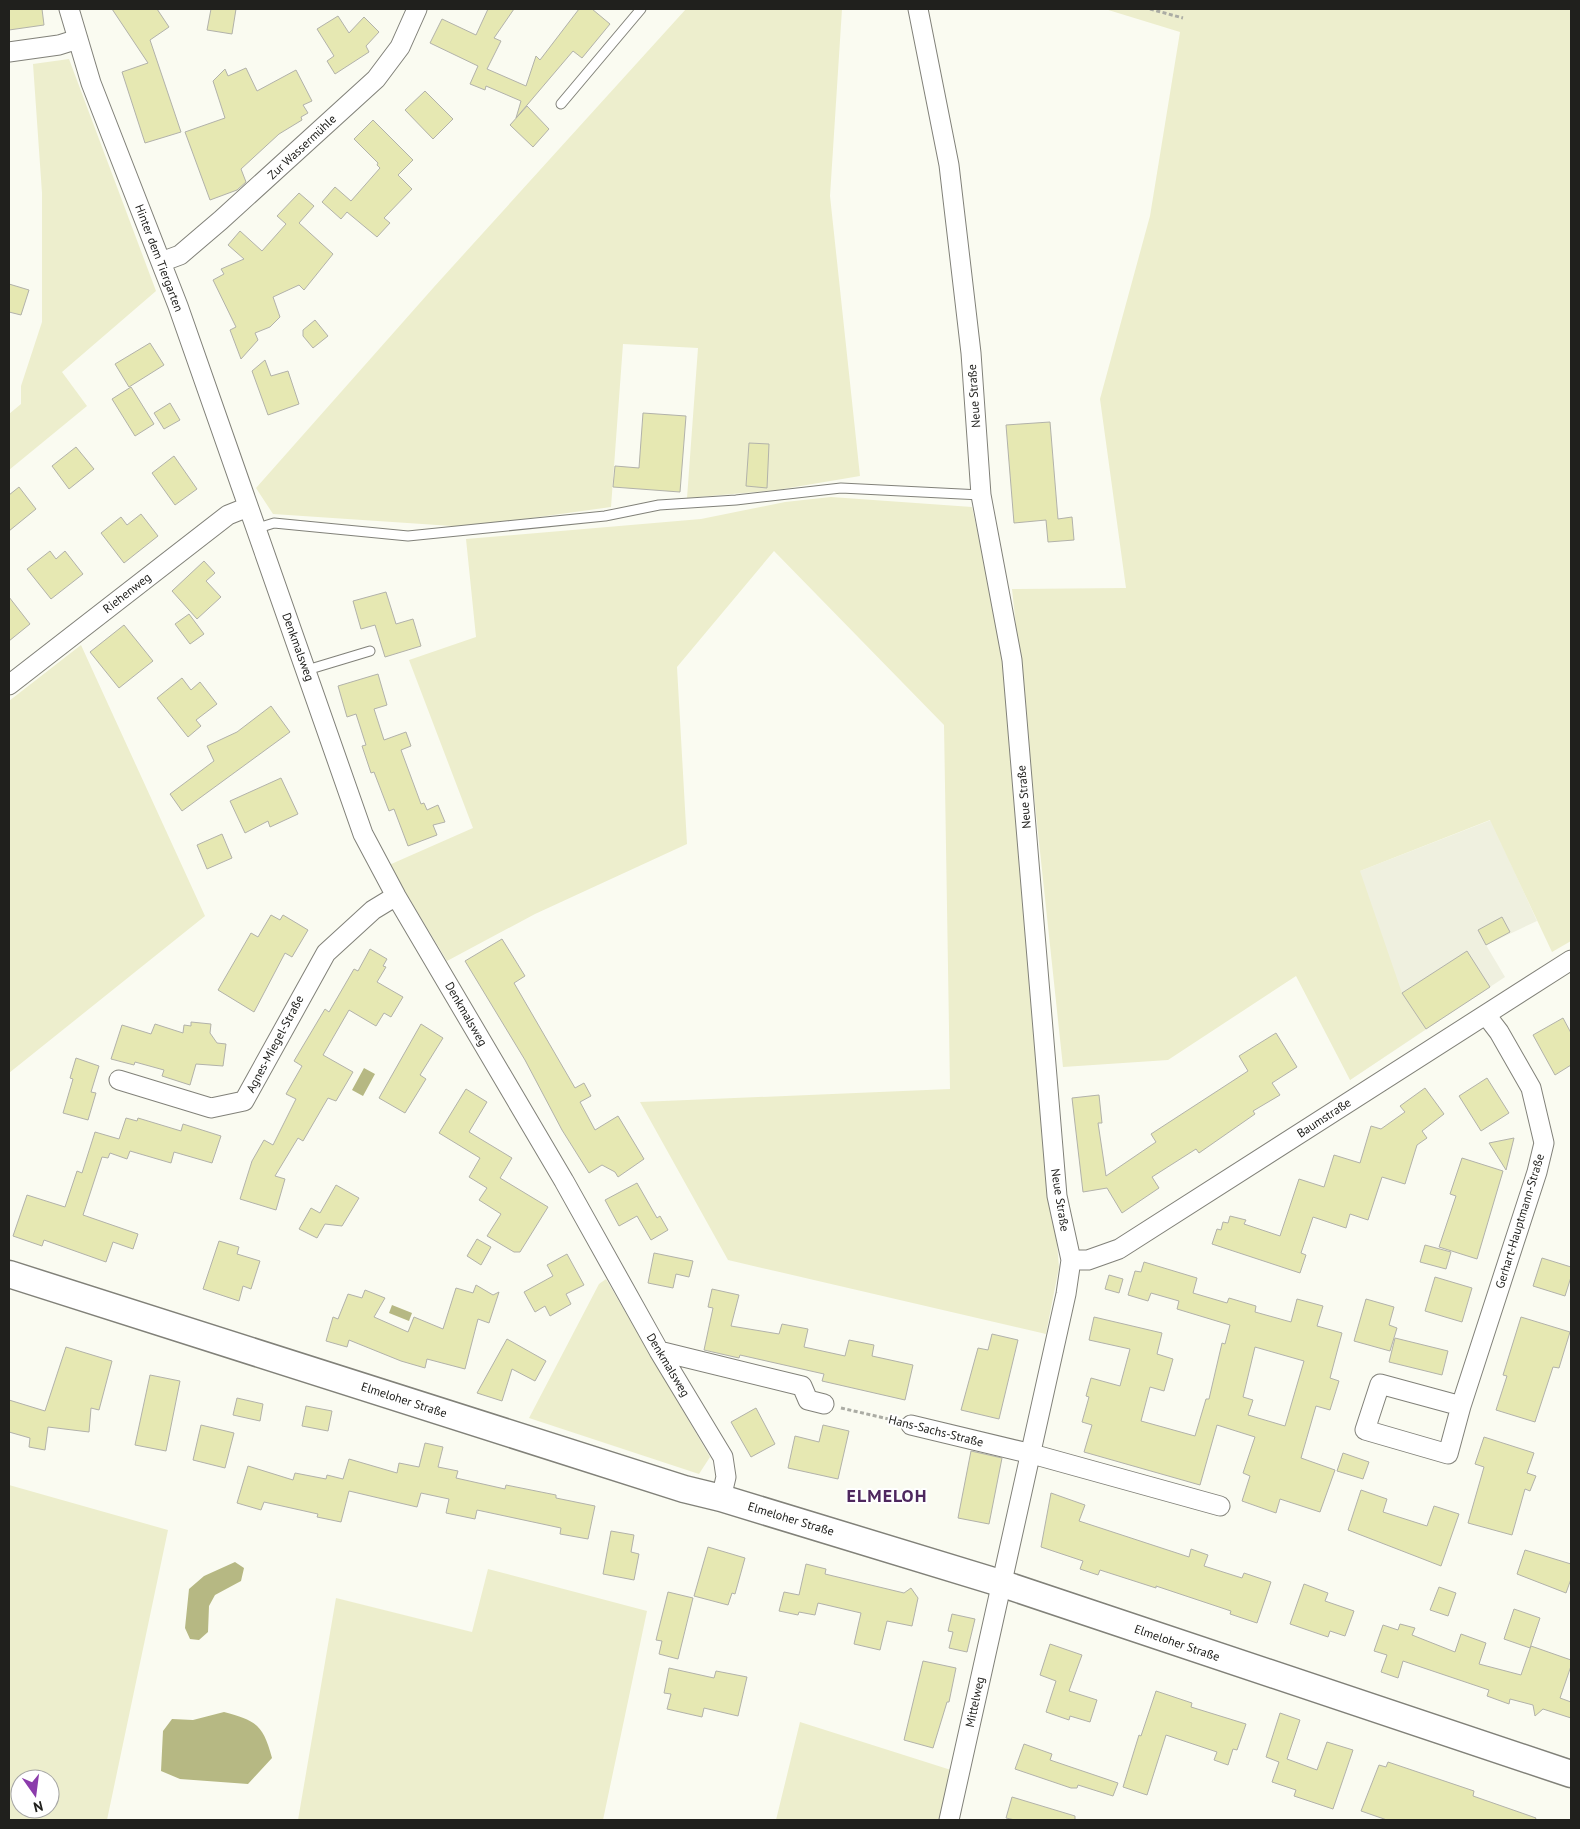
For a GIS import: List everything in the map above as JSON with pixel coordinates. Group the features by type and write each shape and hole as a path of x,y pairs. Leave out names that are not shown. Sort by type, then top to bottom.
{"street":[{"name":"Hinter dem Tiergarten","path":"69,9 91,84 161,262 248,507"},
{"name":"Zur Wassermühle","path":"161,262 180,255 376,79 400,47 417,9"},
{"name":"Neue Straße","path":"918,9 949,165 970,353 981,495 1012,660 1057,1196 1071,1260 1032,1454 1000,1583"},
{"path":"9,52 59,45 78,39"},
{"name":"Denkmalsweg","path":"248,507 307,670 363,834 396,896 559,1173 659,1351 723,1457 726,1477 721,1498"},
{"name":"Riehenweg","path":"9,684 228,515 248,507"},
{"name":"Agnes-Miegel-Straße","path":"119,1080 211,1108 244,1101 326,953 373,910 396,896"},
{"name":"Baumstraße","path":"1071,1260 1088,1260 1119,1249 1571,960"},
{"name":"Gerhart-Hauptmann-Straße","path":"1461,1406 1380,1384 1365,1430 1448,1454 1461,1406 1537,1172 1544,1143 1531,1088 1499,1032 1486,1014"},
{"name":"Elmeloher Straße","path":"9,1274 684,1489 721,1498 1000,1583 1571,1774"},
{"path":"659,1351 802,1386 808,1400 824,1404"},
{"name":"Hans-Sachs-Straße","path":"911,1425 1032,1454 1220,1506"},
{"name":"Mittelweg","path":"950,1820 1000,1583"}],"lane":[{"path":"560,104 641,9"},
{"path":"255,529 274,523 408,536 605,516 659,505 736,500 841,488 981,495"},
{"path":"307,670 370,652"}],"path":[{"path":"1150,9 1183,18"},
{"name":"Hans-Sachs-Straße","path":"824,1404 911,1425"}],"shaded area":[{"path":"686,9 842,9 830,196 860,476 777,490 687,498 698,348 623,344 611,507 467,527 273,514 256,488 434,287"},
{"path":"1105,9 1571,9 1571,941 1552,952 1490,820 1360,871 1402,993 1426,1029 1350,1080 1296,976 1168,1060 1063,1067 1012,589 1126,588 1100,399 1150,216 1180,32"},
{"path":"69,59 156,291 62,372 87,406 9,470 9,414 21,404 21,386 42,322 42,193 33,64"},
{"path":"831,497 972,507 1005,656 1042,1069 1059,1267 1046,1334 728,1260 640,1102 950,1089 944,725 774,551 677,667 687,844 535,914 447,961 389,865 473,828 409,660 476,637 466,539 701,519 785,502"},
{"path":"81,645 205,916 9,1073 9,701"},
{"path":"1340,820 1360,871 1491,820 1537,921 1486,945 1505,977 1350,1080"},
{"path":"364,1068 375,1074 363,1096 352,1090"},
{"path":"606,1279 710,1457 699,1474 529,1418 599,1284"},
{"path":"392,1305 412,1313 409,1321 389,1313"},
{"path":"9,1485 168,1530 107,1820 9,1820"},
{"path":"235,1562 244,1568 241,1581 215,1595 209,1606 208,1632 199,1640 190,1639 185,1628 189,1589 204,1576"},
{"path":"488,1569 647,1611 603,1820 298,1820 336,1598 472,1632"},
{"path":"224,1712 244,1718 257,1726 262,1731 269,1747 272,1758 248,1784 180,1779 161,1771 163,1731 172,1719 193,1720"},
{"path":"800,1722 951,1770 940,1820 776,1820"}],"building":[{"path":"9,9 42,9 44,25 9,30"},
{"path":"112,9 157,9 169,27 150,40 181,132 145,143 122,72 148,63"},
{"path":"211,9 236,9 232,34 207,30"},
{"path":"488,9 514,9 494,38 501,41 487,69 526,86 536,56 540,60 579,9 592,9 610,24 582,58 573,51 516,118 521,101 486,86 485,90 470,84 478,66 430,43 442,19 476,35"},
{"path":"338,16 349,33 364,17 379,32 366,46 369,52 335,74 327,61 334,56 317,29"},
{"path":"246,68 257,91 296,70 312,101 303,105 308,113 301,117 302,120 279,134 241,169 246,182 237,190 210,200 185,132 225,118 213,81 225,69 228,76"},
{"path":"425,91 453,119 433,139 405,110"},
{"path":"527,106 549,129 533,147 510,125"},
{"path":"373,120 413,160 398,175 412,189 384,218 390,223 377,237 347,212 341,219 322,202 335,187 351,201 380,168 377,165 378,163 354,139"},
{"path":"299,193 314,206 299,223 333,254 304,290 299,285 273,297 280,317 270,327 255,333 258,340 241,359 230,330 236,327 213,280 224,274 221,269 244,259 228,245 240,231 262,251 286,224 277,216"},
{"path":"9,284 29,290 21,315 9,312"},
{"path":"315,320 328,336 313,348 303,336 303,330"},
{"path":"150,343 164,365 129,387 115,364"},
{"path":"265,360 271,376 288,371 299,404 268,415 252,371"},
{"path":"131,387 154,424 135,436 112,399"},
{"path":"170,403 180,420 164,429 154,413"},
{"path":"643,413 686,416 680,492 613,487 615,466 639,468"},
{"path":"1050,422 1058,519 1072,517 1074,540 1048,542 1046,520 1014,523 1006,425"},
{"path":"749,443 769,444 767,488 746,486"},
{"path":"76,447 94,469 69,489 52,466"},
{"path":"174,456 197,489 175,505 152,473"},
{"path":"19,487 36,509 9,531 9,495"},
{"path":"141,514 158,536 124,563 101,533 121,517 127,525"},
{"path":"50,551 56,559 65,551 83,574 51,599 27,569"},
{"path":"204,561 215,573 206,581 221,597 197,619 172,591"},
{"path":"386,592 396,624 413,619 421,646 385,657 375,625 361,629 353,601"},
{"path":"9,597 30,624 9,641"},
{"path":"189,614 204,634 190,644 175,624"},
{"path":"124,625 153,661 119,688 90,652"},
{"path":"378,674 387,705 374,709 384,740 406,732 411,746 401,750 421,804 424,803 427,810 438,805 445,822 433,825 437,835 408,846 394,809 389,811 374,772 371,773 362,746 366,745 356,714 347,717 338,686"},
{"path":"182,678 191,690 200,682 217,704 196,720 201,726 188,737 157,698"},
{"path":"271,706 290,732 182,811 170,794 214,761 207,746 237,732"},
{"path":"281,778 298,814 270,827 268,821 245,833 230,801"},
{"path":"222,834 232,858 207,869 197,845"},
{"path":"271,915 280,920 283,915 308,930 292,957 285,953 254,1012 218,990 251,933 258,937"},
{"path":"1502,917 1510,932 1486,945 1478,930"},
{"path":"502,939 525,976 514,983 575,1088 584,1083 591,1096 580,1102 595,1130 618,1116 644,1159 618,1177 615,1172 602,1165 589,1173 562,1130 525,1060 465,961"},
{"path":"370,949 387,959 383,966 386,967 377,982 403,997 391,1017 384,1013 376,1026 349,1010 323,1055 353,1072 336,1101 328,1098 303,1141 298,1138 275,1176 285,1179 276,1210 240,1199 252,1161 264,1140 273,1145 296,1099 286,1094 302,1066 294,1061 325,1009 329,1012 354,969 358,971"},
{"path":"1467,951 1490,987 1426,1029 1402,993"},
{"path":"1563,1018 1571,1033 1571,1065 1555,1075 1533,1035"},
{"path":"191,1022 211,1024 210,1033 217,1043 226,1044 223,1066 196,1064 190,1085 162,1076 164,1070 135,1062 134,1065 111,1059 122,1025 151,1034 155,1024 183,1033 184,1025 191,1026"},
{"path":"421,1024 443,1038 420,1075 426,1079 405,1113 379,1098"},
{"path":"1276,1033 1297,1067 1272,1083 1280,1095 1253,1111 1255,1114 1199,1153 1196,1149 1152,1177 1159,1188 1122,1213 1107,1188 1083,1192 1072,1098 1099,1095 1102,1123 1098,1123 1106,1176 1156,1142 1151,1134 1248,1071 1239,1056"},
{"path":"76,1058 99,1066 91,1092 96,1093 88,1120 63,1113 73,1079 70,1078"},
{"path":"1487,1078 1509,1113 1481,1131 1459,1096"},
{"path":"1425,1088 1444,1114 1422,1131 1427,1138 1417,1145 1405,1184 1382,1177 1368,1220 1350,1214 1346,1228 1313,1217 1301,1253 1306,1255 1300,1273 1212,1244 1217,1229 1221,1230 1223,1222 1228,1223 1230,1216 1246,1220 1244,1224 1280,1236 1299,1179 1324,1187 1334,1155 1360,1163 1371,1126 1381,1129 1405,1112 1400,1106"},
{"path":"466,1089 487,1102 469,1132 512,1158 500,1178 548,1207 520,1252 514,1252 487,1236 501,1214 479,1200 487,1188 469,1177 480,1158 439,1133"},
{"path":"126,1118 137,1121 138,1118 181,1131 183,1124 221,1136 212,1163 174,1152 171,1163 130,1151 127,1159 110,1153 108,1158 102,1157 83,1215 138,1234 133,1249 113,1242 106,1262 44,1240 42,1246 13,1236 27,1195 65,1207 77,1171 82,1173 95,1132 119,1139"},
{"path":"1514,1138 1506,1170 1489,1143"},
{"path":"1462,1158 1503,1171 1477,1259 1439,1247 1456,1196 1450,1194"},
{"path":"637,1183 657,1218 660,1216 668,1230 651,1240 637,1216 619,1226 605,1200"},
{"path":"336,1185 359,1198 342,1226 325,1224 317,1238 299,1229 311,1208 320,1213"},
{"path":"477,1239 491,1247 481,1265 467,1256"},
{"path":"219,1241 239,1247 237,1254 260,1261 251,1289 243,1286 239,1301 203,1289"},
{"path":"1425,1245 1451,1252 1446,1269 1420,1262"},
{"path":"654,1253 693,1261 689,1277 676,1274 673,1288 648,1283"},
{"path":"567,1254 584,1285 566,1294 571,1304 550,1316 545,1306 535,1312 524,1292 553,1276 547,1265"},
{"path":"1542,1258 1571,1267 1571,1277 1565,1296 1533,1286"},
{"path":"1144,1262 1197,1278 1193,1293 1227,1303 1229,1298 1256,1306 1255,1312 1291,1322 1297,1299 1323,1306 1317,1326 1342,1333 1330,1378 1339,1381 1330,1410 1316,1406 1301,1458 1335,1470 1320,1512 1280,1499 1276,1513 1242,1501 1250,1476 1243,1473 1255,1437 1217,1425 1200,1485 1084,1452 1092,1425 1082,1422 1089,1397 1086,1396 1091,1378 1120,1386 1130,1349 1089,1340 1094,1317 1162,1333 1157,1354 1173,1359 1164,1391 1150,1387 1141,1421 1195,1436 1206,1399 1209,1399 1222,1343 1225,1344 1230,1325 1177,1309 1179,1301 1151,1293 1148,1301 1128,1295 1135,1271 1141,1272","holes":["1255,1347 1304,1361 1285,1426 1248,1415 1253,1400 1243,1397"]},
{"path":"1109,1275 1123,1279 1119,1293 1105,1289"},
{"path":"1435,1277 1472,1288 1462,1322 1425,1311"},
{"path":"476,1285 493,1295 499,1292 489,1323 478,1319 465,1369 427,1359 425,1368 401,1361 349,1340 347,1347 326,1341 333,1317 338,1319 348,1294 362,1298 365,1290 385,1298 374,1317 408,1332 414,1317 443,1329 456,1288 473,1293"},
{"path":"712,1289 739,1295 731,1326 779,1334 782,1324 808,1329 804,1347 845,1356 849,1340 874,1345 872,1356 913,1365 905,1400 822,1381 824,1374 740,1355 739,1358 704,1350 713,1308 708,1307"},
{"path":"1366,1299 1394,1307 1389,1325 1397,1328 1390,1351 1354,1341"},
{"path":"1521,1317 1570,1332 1559,1368 1553,1367 1535,1422 1496,1410 1507,1376 1503,1375"},
{"path":"992,1334 1018,1340 999,1419 961,1410 978,1348 988,1350"},
{"path":"1395,1338 1448,1351 1442,1375 1389,1362"},
{"path":"507,1339 546,1361 535,1381 512,1369 502,1401 477,1393"},
{"path":"66,1347 112,1361 99,1410 91,1408 89,1432 48,1427 45,1450 29,1447 30,1438 9,1432 9,1400 45,1411"},
{"path":"150,1375 180,1381 166,1451 135,1445"},
{"path":"237,1398 263,1404 260,1421 233,1415"},
{"path":"306,1406 332,1411 328,1431 302,1426"},
{"path":"756,1408 775,1444 751,1457 731,1422"},
{"path":"201,1425 234,1433 225,1468 193,1460"},
{"path":"823,1425 849,1431 838,1479 788,1468 795,1436 819,1442"},
{"path":"1484,1437 1534,1453 1527,1473 1536,1476 1530,1491 1525,1489 1512,1535 1468,1523 1484,1467 1475,1464"},
{"path":"425,1443 443,1447 438,1467 458,1471 456,1478 505,1489 506,1485 556,1495 556,1498 595,1506 588,1539 560,1534 561,1528 477,1510 475,1519 446,1513 449,1499 421,1493 417,1507 349,1491 341,1522 317,1517 318,1514 264,1502 261,1510 237,1503 248,1466 293,1480 295,1473 326,1479 327,1475 343,1479 349,1459 397,1473 399,1463 419,1467"},
{"path":"971,1451 1002,1458 989,1524 958,1518"},
{"path":"1343,1453 1369,1462 1363,1479 1337,1471"},
{"path":"1361,1490 1387,1499 1383,1512 1427,1526 1434,1506 1459,1514 1441,1566 1348,1530"},
{"path":"1051,1493 1085,1505 1079,1521 1189,1557 1191,1549 1208,1555 1204,1566 1242,1578 1244,1573 1271,1582 1257,1623 1230,1614 1231,1611 1156,1586 1156,1588 1100,1570 1098,1575 1080,1569 1083,1561 1041,1547"},
{"path":"611,1531 634,1535 631,1552 639,1554 634,1580 603,1574"},
{"path":"708,1547 745,1558 735,1594 732,1593 728,1605 694,1596"},
{"path":"1525,1550 1571,1564 1571,1579 1566,1593 1517,1574"},
{"path":"806,1564 826,1569 825,1574 904,1593 911,1588 918,1598 912,1626 887,1621 880,1650 854,1644 861,1613 818,1603 815,1615 799,1612 798,1615 779,1611 784,1592 799,1595"},
{"path":"1304,1584 1328,1593 1325,1601 1354,1611 1345,1636 1330,1631 1328,1637 1290,1624"},
{"path":"1439,1587 1456,1593 1448,1616 1430,1610"},
{"path":"668,1592 693,1598 678,1659 659,1654 662,1641 656,1640"},
{"path":"1514,1609 1540,1618 1530,1648 1504,1639"},
{"path":"952,1614 975,1619 967,1652 949,1648 953,1632 948,1631"},
{"path":"1400,1624 1415,1628 1412,1635 1455,1652 1461,1634 1486,1643 1479,1664 1521,1675 1531,1646 1571,1660 1571,1666 1560,1698 1571,1702 1571,1718 1543,1709 1535,1716 1533,1705 1510,1699 1509,1704 1487,1696 1489,1690 1403,1661 1398,1678 1381,1672 1387,1655 1374,1651 1383,1625 1398,1630"},
{"path":"1050,1644 1082,1655 1069,1691 1097,1700 1090,1722 1070,1716 1069,1720 1046,1712 1056,1681 1040,1675"},
{"path":"923,1661 956,1668 949,1702 947,1702 933,1748 904,1740"},
{"path":"669,1668 714,1678 716,1671 747,1677 738,1716 704,1708 702,1717 667,1709 671,1694 664,1693"},
{"path":"1156,1691 1192,1703 1191,1707 1246,1724 1237,1750 1233,1749 1228,1765 1214,1760 1217,1752 1166,1735 1147,1795 1123,1787 1139,1735 1141,1736"},
{"path":"1280,1713 1300,1720 1287,1759 1317,1770 1327,1742 1353,1750 1333,1809 1294,1796 1296,1790 1272,1782 1279,1762 1266,1757"},
{"path":"1024,1744 1052,1754 1050,1760 1118,1783 1113,1796 1078,1785 1077,1788 1071,1788 1015,1769"},
{"path":"1388,1762 1474,1791 1473,1796 1536,1818 1535,1820 1387,1820 1361,1811 1379,1765 1386,1767"},
{"path":"1012,1797 1075,1816 1075,1820 1015,1820 1006,1818"}],"district":[{"name":"ELMELOH","path":"887,1496"}]}
